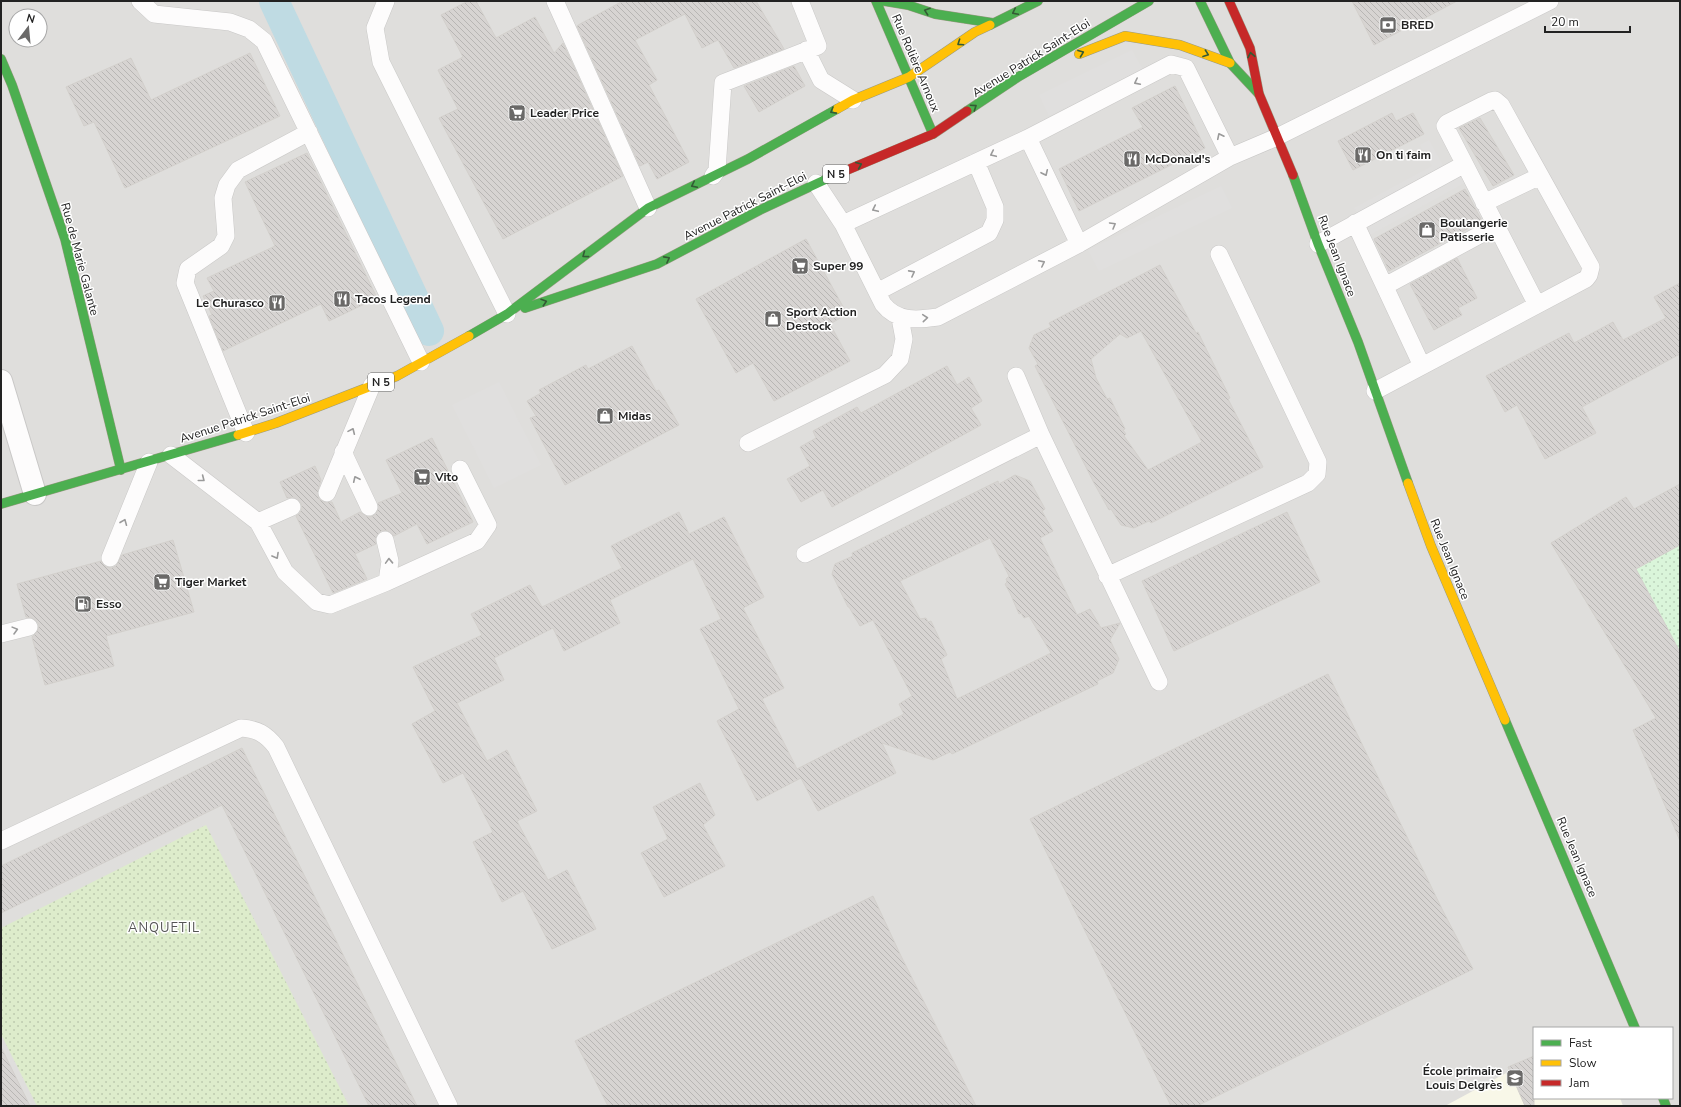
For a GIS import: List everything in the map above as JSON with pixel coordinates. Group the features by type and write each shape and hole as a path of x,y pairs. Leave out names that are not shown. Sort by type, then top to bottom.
{"main road":[{"name":"Rue Rolière Arnoux","path":"876,1 933,134"},
{"path":"884,1 908,5 935,14 993,23"},
{"name":"Avenue Patrick Saint-Eloi","path":"1,504 246,433 276,423 397,376 507,314 648,208 748,159 853,100 909,77 975,32 1038,1"},
{"name":"Avenue Patrick Saint-Eloi","path":"507,314 657,264 760,210 816,183 933,134 1018,77 1149,1"},
{"name":"Rue Jean Ignace","path":"1200,1 1230,63 1259,94"},
{"name":"Rue Jean Ignace","path":"1229,1 1250,48 1259,94 1288,162 1318,244 1358,342 1431,546 1635,1027"},
{"path":"1018,77 1125,36 1180,45 1230,63"},
{"name":"Rue de Marie Galante","path":"1,59 12,85 65,239 121,470"}],"street":[{"path":"1,381 35,494"}],"lane":[{"path":"140,1 154,14 230,22 249,28 264,41 421,362"},
{"path":"386,1 375,28 382,62 507,314"},
{"path":"555,1 648,208"},
{"path":"714,176 717,170 723,83 818,46 800,1"},
{"path":"816,183 843,224 877,292 888,310 900,318 924,319 938,317 1079,244 1230,156 1277,137 1550,1"},
{"path":"806,50 821,80 853,100"},
{"path":"843,224 1028,138 1171,64 1186,68 1230,156"},
{"path":"1375,391 1586,279 1589,275 1591,267 1502,105 1495,100 1447,122 1445,126 1463,165 1537,305"},
{"path":"246,433 185,282 188,269 222,246 226,236 223,198 227,185 238,170 309,132"},
{"path":"1028,138 1079,244"},
{"path":"877,292 989,233 995,220 995,207 976,162"},
{"path":"1318,244 1463,165"},
{"path":"1484,203 1540,176"},
{"path":"1355,223 1422,366"},
{"path":"1385,286 1496,226"},
{"path":"1107,576 1308,483 1317,474 1318,462 1219,254"},
{"path":"748,443 885,375 900,359 904,339 900,318"},
{"path":"1016,376 1041,435 1107,576 1159,682"},
{"path":"327,493 372,385"},
{"path":"804,554 1041,435"},
{"path":"343,452 369,507"},
{"path":"171,455 258,522 285,572 317,602 330,605 387,582 477,541 488,526 460,470"},
{"path":"110,558 149,462"},
{"path":"258,522 292,508"},
{"path":"385,540 390,561 387,582"},
{"path":"1,634 29,626"},
{"path":"1,841 241,728 261,732 270,738 276,746 449,1106"}],"shaded area":[{"path":"1,1 1680,1 1680,1106 1,1106"},
{"path":"1132,50 1143,70 1049,116 1039,95"},
{"path":"1429,140 1446,171 1360,218 1354,208 1432,166 1420,145"},
{"path":"1460,171 1466,182 1370,235 1364,223"},
{"path":"1221,186 1232,208 1099,271 1088,250"},
{"path":"499,382 541,465 494,488 452,405"},
{"name":"École primaire Louis Delgrès","path":"1533,1059 1533,1099 1620,1099 1623,1106 1445,1106"}],"green space":[{"path":"1680,545 1680,652 1636,569"},
{"path":"206,825 349,1106 37,1106 1,1034 1,928"}],"building":[{"name":"Leader Price","path":"468,1 476,1 496,38 535,17 554,53 563,43 623,176 503,239 439,118 458,109 438,70 463,57 441,15"},
{"path":"623,1 756,1 784,49 734,68 718,40 702,48 685,14 635,40 657,80 649,85 689,162 657,179 648,162 640,166 577,26"},
{"name":"BRED","path":"1352,1 1457,1 1374,45"},
{"path":"250,53 280,116 125,188 94,122 84,126 66,87 131,58 151,100"},
{"path":"794,66 805,86 759,112 744,86"},
{"name":"McDonald's","path":"1175,86 1205,148 1079,211 1059,169 1143,127 1132,108"},
{"name":"On ti faim","path":"1392,113 1396,121 1413,113 1424,134 1353,170 1338,141"},
{"path":"1480,118 1514,175 1493,186 1459,128"},
{"path":"307,153 377,298 329,321 321,304 223,351 209,316 212,315 203,296 214,291 207,278 275,246 245,182"},
{"name":"Boulangerie Patisserie","path":"1465,189 1482,221 1389,271 1374,239"},
{"name":"Sport Action Destock","path":"806,239 847,314 830,324 850,361 774,401 753,363 736,373 696,299"},
{"path":"1457,258 1477,298 1458,308 1462,315 1434,330 1410,284"},
{"path":"1160,265 1196,333 1198,332 1230,398 1228,399 1263,467 1151,523 1149,521 1134,528 1121,525 1111,509 1109,510 1094,483 1035,366 1038,364 1029,348 1034,335 1051,327 1049,323","holes":["1141,331 1202,442 1148,470 1124,436 1126,434 1123,430 1125,429 1110,398 1107,399 1096,378 1091,359 1120,334 1127,338"]},
{"path":"1680,283 1680,354 1582,407 1596,433 1545,459 1517,405 1505,412 1486,376 1569,333 1574,343 1613,322 1623,340 1666,318 1654,297"},
{"name":"Midas","path":"632,346 656,391 659,390 679,425 565,485 530,418 536,416 527,401 541,393 539,390 586,365 588,369"},
{"path":"947,366 957,385 969,377 982,401 971,408 981,425 832,507 823,490 801,502 787,479 810,466 800,447 816,438 813,431 857,407 861,413"},
{"path":"432,438 473,522 427,544 417,524 394,536 388,531 382,530 376,537 376,544 355,554 367,579 333,593 296,516 300,513 302,508 301,503 293,497 287,498 280,482 315,466 321,480 318,490 319,499 324,502 332,502 341,522 360,512 368,517 373,516 377,512 378,503 402,493 386,460"},
{"path":"1015,475 1030,481 1045,509 1042,511 1053,531 1040,538 1077,615 1090,609 1101,628 1120,623 1110,640 1119,659 1113,673 1097,681 1098,684 952,754 950,752 933,760 882,743 896,773 818,811 801,778 757,801 717,721 739,709 700,629 721,619 693,559 610,600 620,623 564,651 553,628 494,658 504,680 457,703 487,761 507,750 537,811 517,821 548,880 567,870 596,929 552,949 523,891 502,902 473,842 493,832 463,773 443,783 412,724 435,711 413,667 482,635 471,614 530,585 542,607 622,568 611,546 679,512 689,534 724,517 764,597 743,608 784,688 762,699 797,769 904,714 899,704 912,696 873,620 860,626 848,607 832,574 835,564 853,556 852,553 998,481 999,484","holes":["990,538 1009,576 1006,579 1007,582 1005,584 1019,614 1021,613 1024,618 1029,616 1051,653 957,699 941,659 947,655 931,621 928,622 926,618 920,619 900,581"]},
{"path":"1680,484 1680,545 1636,569 1680,652 1680,841 1633,730 1656,718 1551,543 1626,497 1634,509"},
{"path":"1287,512 1320,582 1174,651 1142,581"},
{"name":"Esso","path":"173,540 194,612 106,636 114,666 45,685 32,637 38,630 39,624 32,618 26,617 17,584 101,561 106,567 112,568 116,566 122,555"},
{"path":"1328,674 1443,911 1473,969 1197,1106 1171,1106 1030,819"},
{"path":"242,748 417,1106 369,1106 222,805 1,913 1,866"},
{"path":"700,783 715,815 703,825 725,866 664,897 641,853 668,839 653,807"},
{"path":"873,896 900,954 976,1106 608,1106 575,1041"},
{"path":"1,1047 30,1106 1,1106"},
{"path":"1533,1056 1534,1106 1525,1106 1508,1067"}],"waterway":[{"path":"274,1 429,331"}],"traffic: fast":[{"path":"876,1 933,134"},
{"path":"884,1 908,5 935,14 993,23"},
{"path":"990,25 1038,1"},
{"path":"967,111 1018,77 1149,1"},
{"path":"1200,1 1230,63 1259,94"},
{"path":"1,59 12,85 65,239 121,470"},
{"path":"469,336 507,314 648,208 748,159 837,109"},
{"path":"1293,175 1318,244 1358,342 1408,483"},
{"path":"525,308 657,264 760,210 833,176"},
{"path":"1,504 238,435"},
{"path":"1505,720 1635,1027"},
{"path":"1663,1099 1666,1106"}],"traffic: slow":[{"path":"837,109 853,100 909,77 975,32 990,25"},
{"path":"1079,54 1125,36 1180,45 1230,63"},
{"path":"238,435 276,423 397,376 469,336"},
{"path":"1408,483 1431,546 1505,720"}],"traffic: jam":[{"path":"1229,1 1250,48 1259,94 1293,175"},
{"path":"833,176 933,134 967,111"}],"place":[{"name":"BRED","path":"1388,25"},
{"name":"Leader Price","path":"517,113"},
{"name":"On ti faim","path":"1363,155"},
{"name":"McDonald's","path":"1132,159"},
{"name":"Boulangerie Patisserie","path":"1427,230"},
{"name":"Super 99","path":"800,266"},
{"name":"Tacos Legend","path":"342,299"},
{"name":"Le Churasco","path":"277,303"},
{"name":"Sport Action Destock","path":"773,319"},
{"name":"Midas","path":"605,416"},
{"name":"Vito","path":"422,477"},
{"name":"Tiger Market","path":"162,582"},
{"name":"Esso","path":"83,604"},
{"name":"École primaire Louis Delgrès","path":"1515,1078"}],"district":[{"name":"ANQUETIL","path":"164,928"}]}
